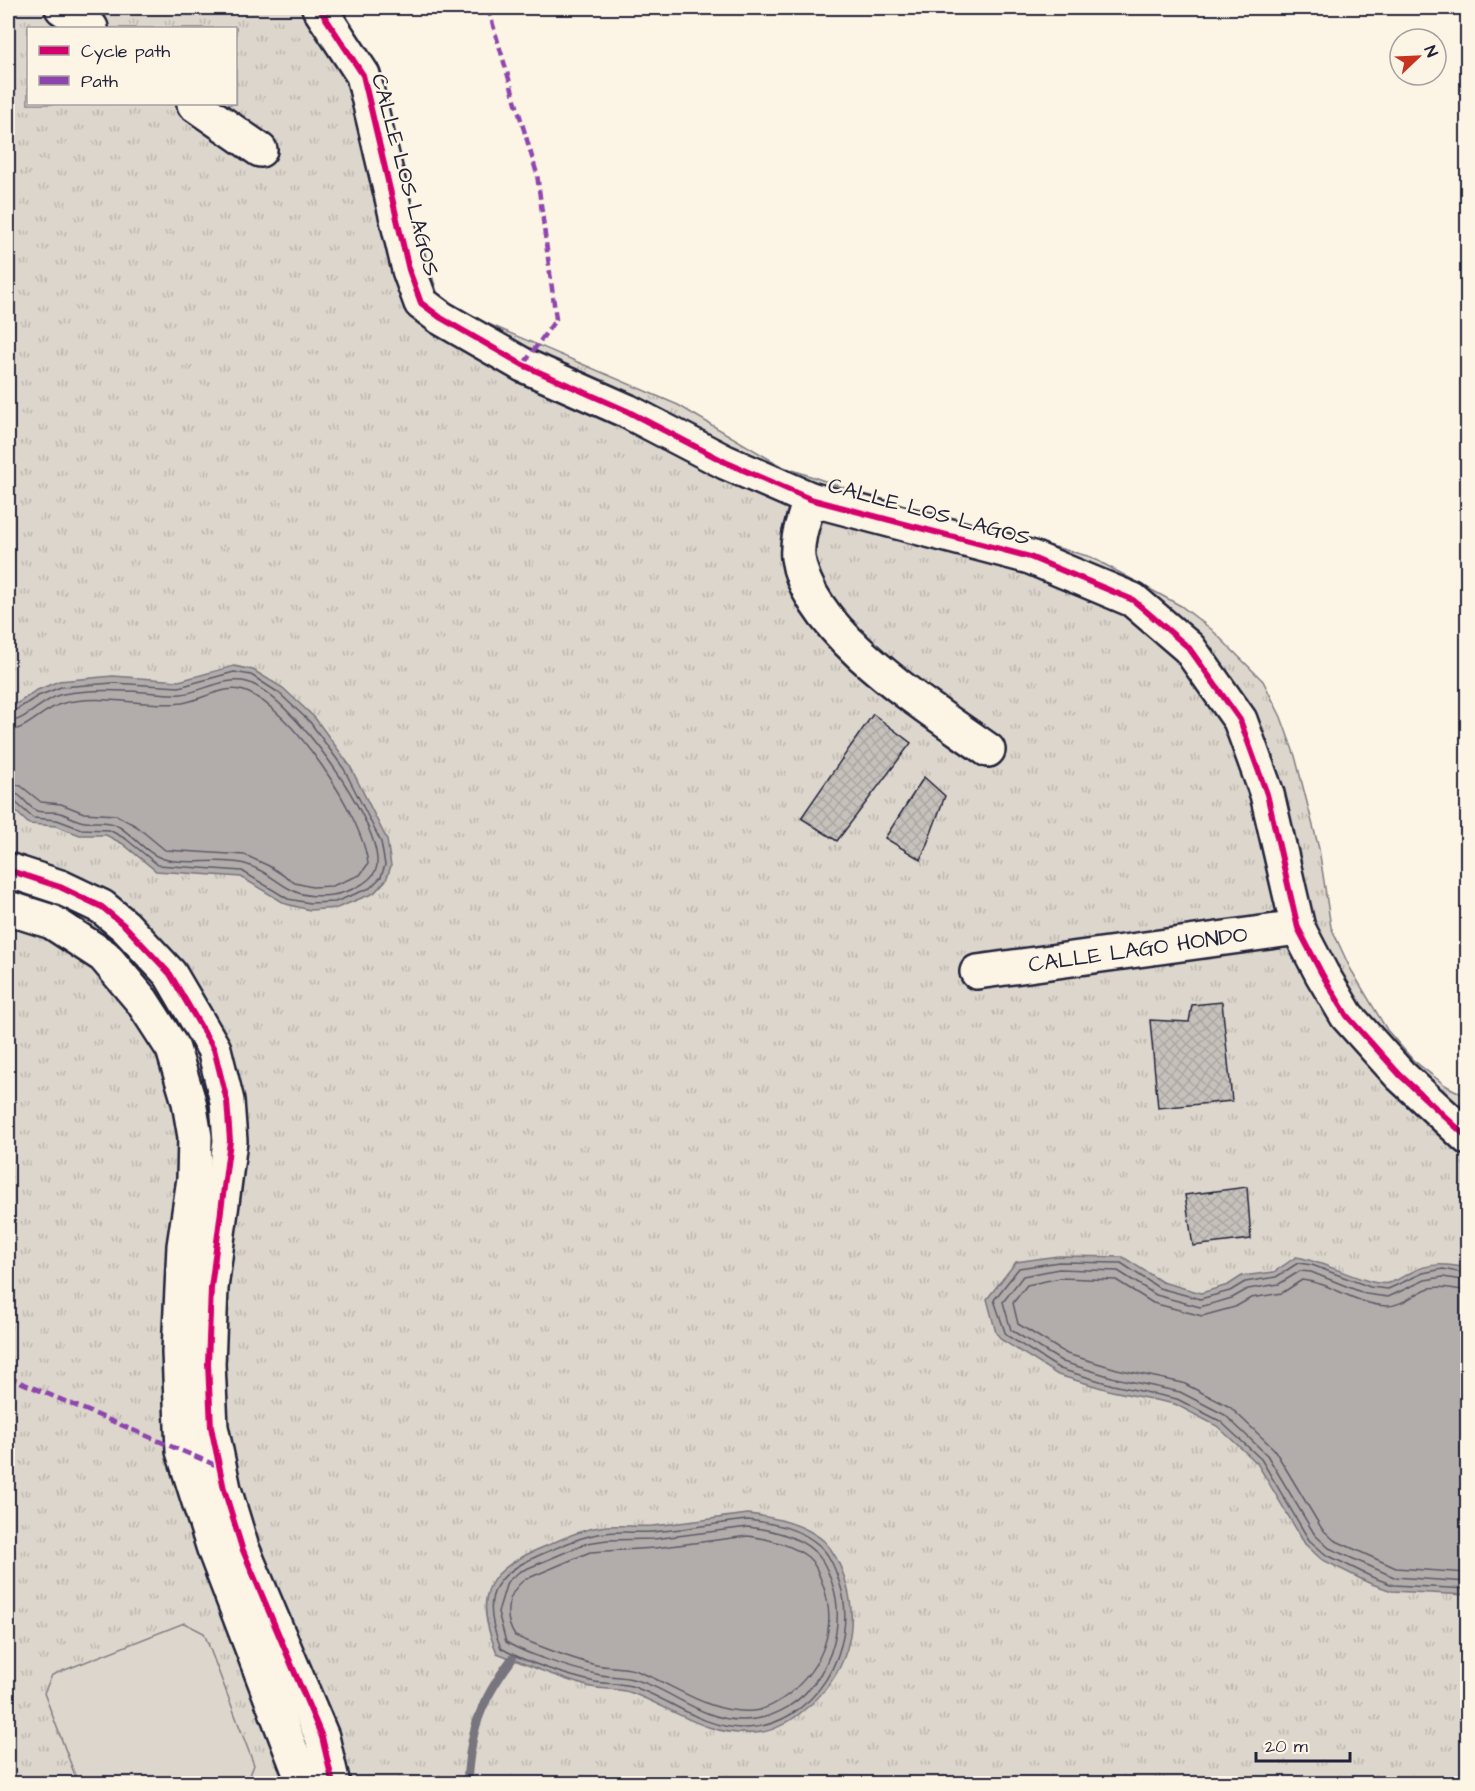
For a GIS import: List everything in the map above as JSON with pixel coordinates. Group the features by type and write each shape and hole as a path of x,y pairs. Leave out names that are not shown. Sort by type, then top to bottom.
{"street":[{"path":"62,8 90,27"},
{"name":"CALLE LOS LAGOS","path":"319,8 363,75 408,270 421,303 469,336 523,366 627,411 725,462 810,499 1030,557 1133,600 1189,648 1240,720 1267,794 1298,928 1347,1017 1400,1075 1467,1138"},
{"path":"195,105 260,150"},
{"path":"810,499 801,531 798,555 802,576 812,599 838,632 874,665 988,750"},
{"path":"8,870 60,887 102,907 125,926 170,974 214,1049 227,1101 230,1141 226,1188 211,1288 208,1364 210,1427 224,1489 242,1548 322,1737 333,1784"},
{"path":"8,908 52,922 104,956 142,1001 173,1048 189,1102 195,1137 194,1179 184,1246 179,1352 183,1451 214,1549 304,1784"},
{"name":"CALLE LAGO HONDO","path":"977,972 1298,928"},
{"path":"142,1001 170,974"}],"green space":[{"path":"8,8 338,8 395,156 438,295 477,319 678,405 781,466 860,493 1091,557 1181,606 1211,629 1263,681 1281,717 1295,756 1319,849 1331,927 1350,968 1387,1030 1413,1060 1445,1085 1467,1097 1467,1783 8,1783"},
{"path":"184,1623 204,1633 254,1765 247,1783 78,1783 44,1693 52,1675"}],"water":[{"path":"234,666 253,670 283,688 315,718 350,766 387,840 391,866 386,880 374,893 337,908 310,910 286,904 241,877 156,871 123,844 106,835 80,835 56,826 29,824 8,804 8,710 35,691 59,681 113,676 179,681"},
{"path":"1058,1256 1123,1257 1162,1282 1201,1293 1228,1285 1242,1276 1274,1272 1296,1257 1380,1283 1391,1282 1417,1269 1431,1266 1467,1268 1467,1595 1392,1591 1369,1583 1321,1559 1305,1544 1257,1463 1217,1426 1175,1404 1112,1391 1058,1375 1002,1340 996,1333 987,1299 1016,1262"},
{"path":"748,1514 788,1522 824,1541 838,1562 849,1595 850,1633 840,1667 819,1697 788,1722 755,1733 722,1731 632,1693 579,1684 497,1653 489,1632 486,1598 490,1585 499,1574 526,1555 576,1533 599,1527 652,1526"}],"building":[{"path":"873,714 911,743 837,841 801,818"},
{"path":"924,777 945,796 921,860 885,838"},
{"path":"1222,1002 1232,1101 1158,1108 1150,1020 1189,1022 1192,1005"},
{"path":"1247,1187 1251,1239 1193,1246 1185,1195"}],"waterway":[{"path":"467,1784 474,1732 484,1703 512,1659"}],"marked path":[{"path":"488,8 537,174 556,319 523,365"},
{"path":"8,1377 220,1467"}],"cycle path":[{"path":"319,8 363,75 409,270 421,303 441,318 523,365 627,411 725,462 810,499 1030,557 1133,600 1189,648 1240,720 1267,794 1298,928 1322,974 1347,1016 1400,1075 1468,1138"},
{"path":"8,870 60,887 102,907 125,926 170,974 214,1049 227,1101 230,1141 211,1288 208,1364 211,1427 224,1489 242,1548 322,1737 333,1784"}]}
